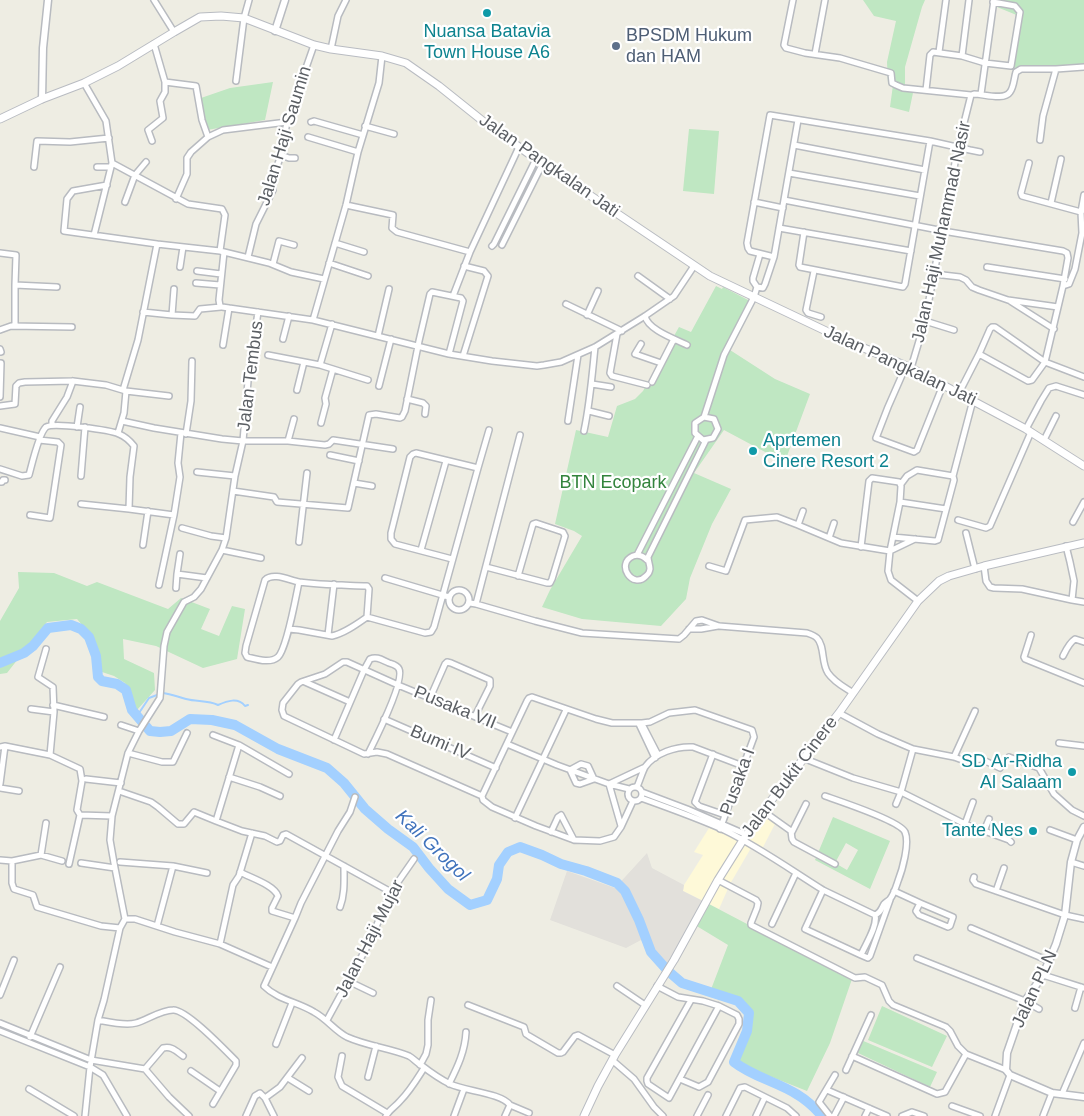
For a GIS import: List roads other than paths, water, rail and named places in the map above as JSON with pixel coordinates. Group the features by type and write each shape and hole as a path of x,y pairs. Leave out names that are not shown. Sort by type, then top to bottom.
{"main road":[{"name":"Jalan Pangkalan Jati","path":"0,120 42,99 84,83 118,66 200,17 244,18 314,45 382,56 406,63 543,164 710,276 845,340 909,367 959,392 1028,430 1084,466"},
{"name":"Jalan Bukit Cinere","path":"584,1116 613,1058 674,960 718,880 745,838 763,811 839,713 918,601 939,581 948,576 1084,543"}],"street":[{"path":"42,99 43,48 48,0"},
{"path":"154,0 174,32"},
{"path":"236,81 244,18 250,0"},
{"path":"275,31 285,0"},
{"path":"331,49 338,16 346,0"},
{"path":"793,0 784,45 786,48 840,58 891,73 892,82 899,87 998,97 1009,94 1016,72 1021,70 1084,67"},
{"path":"815,54 825,0"},
{"path":"939,52 946,0"},
{"path":"962,56 970,0"},
{"path":"926,90 930,55 933,52 962,56 985,63 1011,66 1020,12 1016,6 994,1 985,63 981,94"},
{"path":"152,141 148,130 164,118 160,101 165,92 165,82 154,44"},
{"name":"Jalan Haji Saumin","path":"248,257 256,224 273,190 273,178 281,155 287,122 314,45"},
{"path":"313,320 346,205 365,126 379,83 382,56"},
{"path":"1040,140 1056,69"},
{"path":"165,82 196,86 202,120 208,137"},
{"path":"84,83 106,121 111,165 94,234"},
{"name":"Jalan Haji Muhammad Nasir","path":"943,385 917,450 914,452 876,438 888,407 909,367 925,321 958,147 971,95"},
{"path":"774,257 750,250 747,243 770,115 930,141 980,152"},
{"path":"757,288 762,288 765,284 774,257 798,120"},
{"path":"311,122 314,121 363,135"},
{"path":"176,199 187,174 187,158 208,137 223,130 287,122"},
{"path":"365,126 394,134"},
{"path":"308,137 358,152"},
{"path":"34,167 36,141 70,142 108,138"},
{"path":"804,232 800,268 901,287 905,284 930,141"},
{"path":"794,145 925,170"},
{"path":"452,296 470,252 519,147"},
{"path":"281,155 295,158"},
{"path":"492,246 536,159"},
{"path":"1051,203 1061,159"},
{"path":"125,202 135,175 146,162"},
{"path":"1029,163 1021,193 1022,196 1082,211"},
{"path":"502,245 543,164"},
{"path":"97,167 111,165 135,175 188,204 222,209 225,215 219,303 222,307"},
{"path":"789,173 920,196"},
{"path":"106,184 72,191 67,199 64,231 222,251 272,264 291,272 324,279"},
{"path":"1063,286 1069,284 1075,269 1082,233 1084,196"},
{"path":"784,200 943,231 1063,251 1067,254 1065,279 1046,362 1032,380 1028,382 979,354"},
{"path":"754,202 783,208"},
{"path":"346,205 394,215 392,228 397,232 470,252"},
{"path":"779,228 911,251"},
{"path":"272,264 279,241 294,245"},
{"path":"335,243 364,252"},
{"path":"118,433 122,421 125,390 138,340 157,244"},
{"path":"180,267 183,247"},
{"path":"0,253 16,255 14,285 15,326"},
{"path":"704,416 714,419 718,429 713,438 706,440 695,434 695,423 704,416 724,355 754,298 757,288 753,278 760,254"},
{"path":"329,263 368,276"},
{"path":"463,356 488,276 484,271 464,266"},
{"path":"143,312 195,316 200,309 230,308 313,320 450,354 537,366 551,365 595,347 670,300 678,292 694,266"},
{"path":"987,267 1065,279"},
{"path":"197,270 221,274"},
{"path":"814,271 806,310 808,313 822,317"},
{"path":"934,274 960,277 966,280 972,287 1008,300 1058,306"},
{"path":"638,276 670,300"},
{"path":"196,283 220,285"},
{"path":"14,285 57,287"},
{"path":"172,315 174,289"},
{"path":"378,336 390,289"},
{"path":"587,314 598,291"},
{"path":"233,491 274,497 277,502 348,508 370,415 372,413 400,418 405,411 430,293 452,296 463,301 450,354"},
{"path":"1008,300 1054,330"},
{"path":"566,304 619,333"},
{"path":"223,345 230,308"},
{"name":"Jalan Tembus","path":"125,919 110,840 112,816 128,753 140,729 160,700 164,646 167,632 184,602 194,597 201,590 222,550 226,538 235,476 243,441 248,381 258,312"},
{"path":"283,339 290,316"},
{"path":"645,316 646,321 657,330 687,345"},
{"path":"925,321 954,330"},
{"path":"320,366 332,324"},
{"path":"0,330 11,326 72,328"},
{"path":"959,392 992,327 996,327 1046,362 1084,377"},
{"path":"619,333 610,373 612,376 650,383 674,339"},
{"path":"379,386 391,339"},
{"path":"641,344 635,354 661,362"},
{"path":"584,431 589,411 595,347"},
{"path":"268,355 333,369 368,380"},
{"path":"568,421 578,355"},
{"path":"159,584 180,477 178,463 191,401 192,361"},
{"path":"297,390 304,362"},
{"path":"0,398 1,363"},
{"path":"321,423 326,404 325,398 333,369"},
{"path":"52,424 67,397 73,381"},
{"path":"0,406 15,404 16,386 19,382 73,381 169,396"},
{"path":"592,384 612,387"},
{"path":"958,520 988,528 1028,430 1049,388 1056,386 1084,395"},
{"path":"407,399 423,403 426,406 425,414"},
{"path":"893,537 935,542 938,540 973,400"},
{"path":"76,426 80,407"},
{"path":"589,411 609,416"},
{"path":"1044,440 1056,416"},
{"path":"288,441 294,419"},
{"path":"122,421 184,433 243,441"},
{"path":"0,469 22,476 29,474 42,432 46,426 52,424 118,433 134,446 130,477 129,509"},
{"path":"80,476 85,427"},
{"path":"0,428 58,442 60,446 50,518 30,516"},
{"path":"368,616 428,633 431,632 434,627 489,430"},
{"path":"476,604 520,435"},
{"path":"637,555 698,436"},
{"name":"Jalan Tembus","path":"243,441 288,441 325,445 333,440 393,449"},
{"path":"648,560 706,440"},
{"path":"452,559 395,544 391,539 410,457 416,453 478,468"},
{"path":"330,455 359,461"},
{"path":"687,457 696,461"},
{"path":"421,550 446,460"},
{"path":"918,601 891,580 888,571 900,502 900,484 907,476 917,470 953,476"},
{"path":"197,472 235,476"},
{"path":"299,542 307,473"},
{"path":"861,547 870,480 872,478 899,482 900,484"},
{"path":"354,484 372,486"},
{"path":"900,502 946,509"},
{"path":"1073,522 1084,502"},
{"path":"81,504 174,515"},
{"path":"143,545 148,511"},
{"path":"798,525 803,511"},
{"path":"709,566 726,571 745,520 776,517 841,543 890,551 915,540"},
{"path":"486,567 518,576 550,583 565,536 563,532 536,523 533,524 518,576"},
{"path":"829,538 834,524"},
{"path":"182,528 226,538"},
{"path":"966,532 975,568"},
{"path":"1066,546 1074,581 1072,600"},
{"path":"222,550 261,558"},
{"path":"176,588 180,554"},
{"path":"637,555 643,556 648,560 650,566 648,574 643,579 636,580 629,577 625,571 626,563 630,557 637,555"},
{"path":"984,566 986,581 990,587 1022,589 1084,602"},
{"path":"177,574 206,578"},
{"path":"299,582 289,629 280,654 274,659 263,661 248,657 245,652 246,646 265,580 272,576 299,582 367,586 369,589 368,616"},
{"path":"385,578 449,596"},
{"path":"328,635 334,584"},
{"path":"456,590 465,591 470,598 470,603 463,610 458,611 450,605 449,596 456,590"},
{"path":"470,603 582,633 679,639 696,621 702,620 719,626"},
{"path":"289,629 337,635 368,616"},
{"path":"292,617 299,630"},
{"path":"688,629 719,626 807,633 817,638 821,644 824,666 833,680 853,693"},
{"path":"1031,635 1025,659 1084,683"},
{"path":"1063,656 1073,640 1084,642"},
{"path":"46,649 38,678 52,687 54,712 50,755"},
{"path":"334,740 370,659 375,657 397,666 399,669 398,685 368,754"},
{"name":"Pusaka VII","path":"304,681 325,674 345,662 512,732"},
{"path":"430,698 444,664 451,663 490,680 490,686 475,716"},
{"path":"350,702 304,681 298,684 283,703 282,710 284,716 364,754 373,752 387,754 482,796 487,804 516,818 574,840 600,841 614,837 621,827 633,801"},
{"path":"482,796 529,698 536,697 566,710 612,723 640,723 656,756"},
{"path":"53,705 104,717"},
{"path":"31,709 54,712"},
{"path":"516,818 566,710"},
{"name":"Pusaka I","path":"640,723 650,722 669,713 695,710 752,730 754,737 721,826"},
{"path":"954,757 975,711"},
{"path":"839,713 878,734 913,748 965,761 981,759 1000,768"},
{"name":"Bumi IV","path":"384,719 496,768"},
{"path":"121,725 140,729"},
{"path":"128,753 162,762 173,762 187,733"},
{"path":"213,735 238,745 289,774"},
{"path":"1059,743 1084,746"},
{"path":"507,744 609,784 629,789 637,786"},
{"path":"216,821 238,745"},
{"path":"0,784 2,746 50,755 80,770 82,780 77,810 80,815 68,864"},
{"path":"609,784 646,766 656,756 675,748 686,746 743,766"},
{"path":"896,804 913,748"},
{"path":"713,754 695,801 698,806 725,815"},
{"path":"1009,757 1039,768 1054,794 1072,810 1084,816"},
{"path":"804,758 852,778 901,792 965,824 1011,842"},
{"path":"570,770 580,764 588,766 594,779"},
{"path":"637,786 646,766"},
{"path":"570,770 576,783 580,784 594,779"},
{"path":"229,777 280,796"},
{"path":"86,779 121,782"},
{"path":"609,784 621,827"},
{"path":"629,789 628,797 633,801 638,801 642,795 640,788 637,786"},
{"path":"0,788 19,791"},
{"path":"119,792 151,802 178,824 184,824 194,812 242,831 264,836 277,842 283,834 286,834 391,892"},
{"path":"642,795 706,822 721,826 745,838 823,890 875,917 881,924"},
{"path":"825,796 890,821 904,830 906,835 906,848 902,868 866,964"},
{"path":"354,798 350,812 338,831 301,903 264,986 269,992 313,1011 327,1020 346,1037 410,1057 449,1084 501,1098 509,1102 510,1105 529,1113"},
{"path":"965,824 973,802"},
{"path":"806,804 792,832 792,839 794,842 835,864"},
{"path":"763,811 792,832"},
{"path":"80,815 112,816"},
{"path":"552,832 558,816 561,815 574,840"},
{"path":"984,831 989,819"},
{"path":"41,854 46,823"},
{"name":"Jalan PLN","path":"1008,1072 1007,1053 1026,1001 1043,975 1056,944 1065,914 1071,862 1077,840 1084,827"},
{"path":"1050,830 1077,840"},
{"path":"220,944 233,886 240,872 252,833"},
{"path":"0,860 12,861 41,854 62,861"},
{"name":"Jalan Haji Mujar","path":"327,1020 369,943 391,892 414,859"},
{"path":"12,861 14,889 33,894 37,907 101,926 120,928"},
{"path":"120,862 172,866 207,873"},
{"path":"1071,862 1084,866"},
{"path":"80,863 115,868"},
{"path":"157,926 172,866"},
{"path":"340,907 343,898 344,866"},
{"path":"996,891 1004,868"},
{"path":"240,872 266,885 277,893 278,896 272,911 295,918"},
{"path":"772,924 796,873"},
{"path":"974,876 976,884 1084,919"},
{"path":"718,880 756,900 758,908 751,925 855,978 865,977 882,985 889,1001 893,1005 946,1027 950,1030 958,1046 966,1054 1052,1093 1084,1097"},
{"path":"823,890 805,929 868,958"},
{"path":"894,891 953,917 950,926 948,927 919,915 916,911 920,903"},
{"path":"861,956 874,926 875,917 890,898"},
{"path":"85,1116 90,1067 98,1020 120,928 125,919 135,919 220,944 272,967"},
{"path":"971,928 1050,961"},
{"path":"917,958 1026,1001 1039,1009"},
{"path":"0,995 14,960"},
{"path":"28,1042 60,968"},
{"path":"1043,975 1083,987 1074,1008"},
{"path":"348,981 373,993"},
{"path":"617,986 645,1005"},
{"path":"657,986 678,997 720,1006 737,1015 739,1019 739,1024 708,1082 698,1087 680,1079"},
{"path":"342,1056 338,1078 342,1086 386,1114 400,1102 413,1085 422,1066 428,1045 428,1020 431,1000"},
{"path":"691,1000 647,1078 648,1084 669,1098 720,1006"},
{"path":"276,1044 292,1003"},
{"path":"468,1005 524,1027 528,1036 558,1053 563,1052 575,1036 578,1035 613,1058 634,1079 654,1107 663,1116"},
{"path":"98,1020 136,1023 151,1016 174,1010 179,1011 205,1031 236,1061 236,1065 212,1104"},
{"path":"846,1070 870,1015"},
{"path":"0,1023 91,1060 145,1069 189,1116"},
{"path":"0,1031 90,1067 103,1075 127,1116"},
{"path":"449,1084 464,1050 466,1032"},
{"path":"1062,1094 1084,1044"},
{"path":"368,1077 376,1046"},
{"path":"145,1069 163,1048 173,1048 182,1056"},
{"path":"852,1056 937,1094 944,1092 966,1054"},
{"path":"265,1098 280,1087 302,1058"},
{"path":"191,1071 220,1091"},
{"path":"995,1116 1008,1072"},
{"path":"830,1116 819,1102 835,1075"},
{"path":"288,1078 309,1091"},
{"path":"726,1116 740,1088 745,1087 787,1108 796,1116"},
{"path":"29,1089 74,1116"},
{"path":"454,1116 464,1089"},
{"path":"827,1090 887,1116"},
{"path":"246,1116 255,1096 260,1093 265,1098 274,1116"},
{"path":"1044,1116 1052,1093"},
{"path":"697,1116 708,1095"},
{"path":"756,1116 765,1097"},
{"path":"834,1116 844,1097"},
{"path":"505,1116 510,1105"},
{"path":"952,1106 980,1116"},
{"path":"783,1116 787,1108"},
{"path":"865,1116 869,1108"},
{"path":"902,1116 912,1112 924,1116"}],"waterway":[{"name":"Kali Grogol","path":"0,663 24,653 33,646 48,628 71,625 81,629 89,637 96,656 98,677 102,681 117,684 126,690 132,710 150,731 171,731 190,719 212,720 235,725 278,749 327,768 344,783 365,809 413,847 448,889 470,905 487,900 497,879 499,865 508,852 520,847 561,864 617,883 625,891 639,920 651,952 668,971 682,983 738,1001 749,1013 747,1031 734,1062 749,1072 798,1095 822,1116"},
{"path":"163,693 218,705 232,701 239,701 245,706 248,705"},
{"path":"137,716 149,698 157,695"}],"place":[{"name":"Nuansa Batavia Town House A6","path":"487,13"},
{"name":"BPSDM Hukum dan HAM","path":"616,46"},
{"name":"Aprtemen Cinere Resort 2","path":"753,451"},
{"name":"SD Ar-Ridha Al Salaam","path":"1072,772"},
{"name":"Tante Nes","path":"1033,831"}],"park label":[{"name":"BTN Ecopark","path":"613,483"}]}
